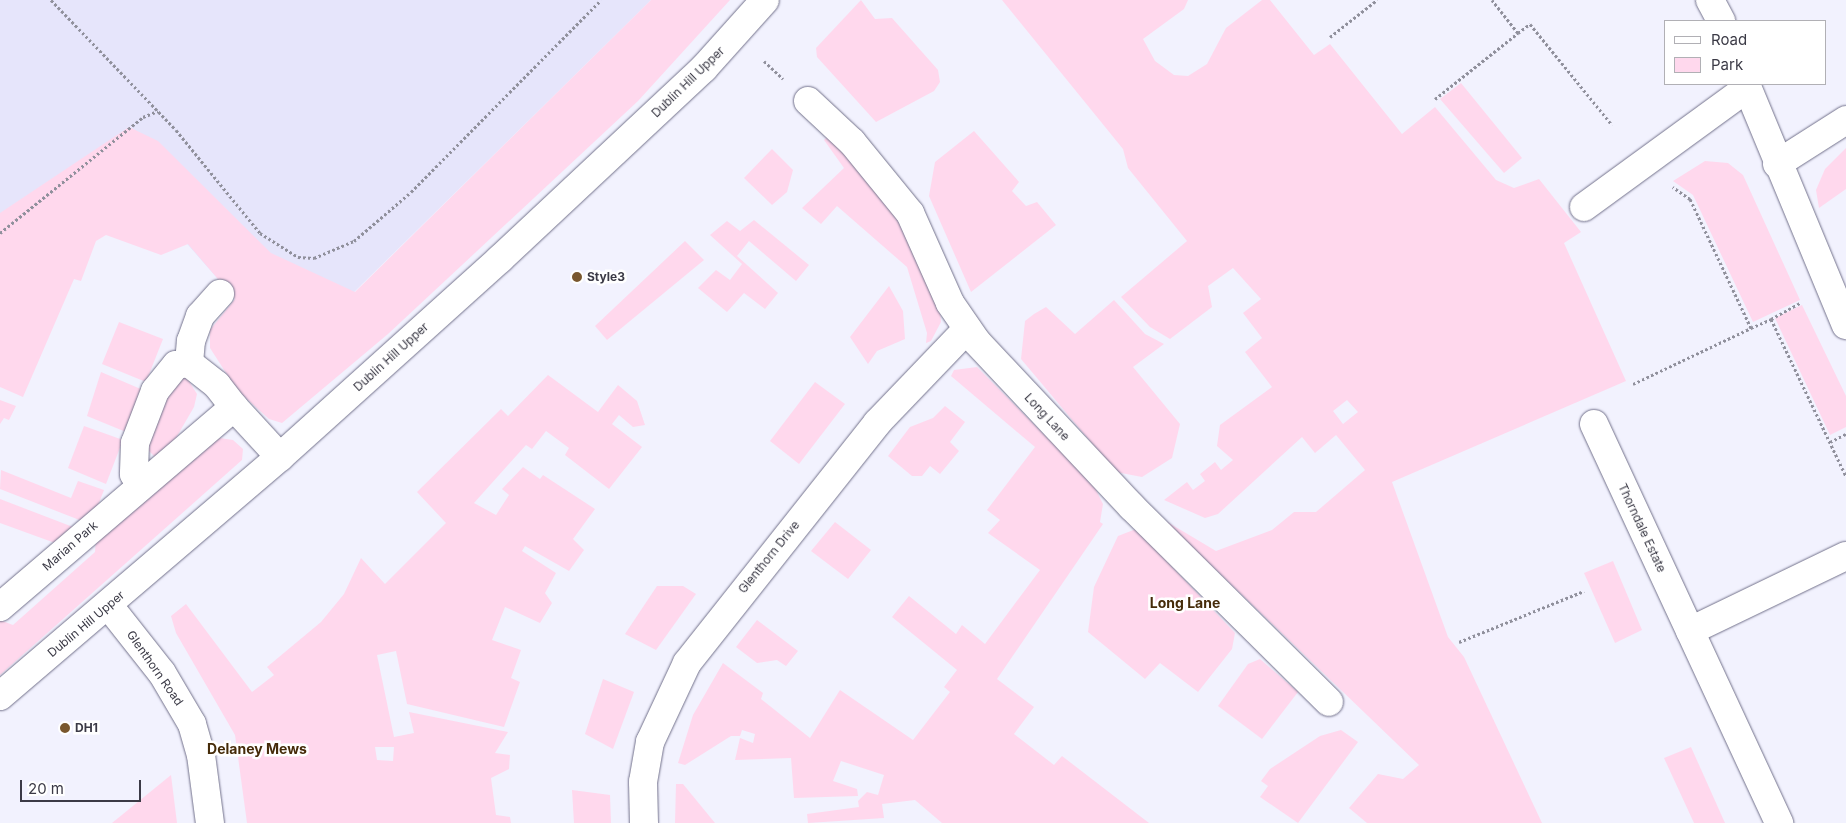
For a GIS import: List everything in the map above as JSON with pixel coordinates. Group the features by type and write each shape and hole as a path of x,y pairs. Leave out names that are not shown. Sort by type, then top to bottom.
{"street":[{"name":"Dublin Hill Upper","path":"0,696 109,606 280,457 704,68 764,0"},
{"path":"1710,0 1720,20"},
{"path":"1584,207 1746,86 1777,164 1846,325"},
{"name":"Long Lane","path":"808,101 852,142 910,213 950,303 967,329 1132,507 1329,702"},
{"path":"1777,164 1846,120"},
{"path":"189,363 191,341 200,316 220,294"},
{"name":"Glenthorn Drive","path":"644,823 643,782 650,742 687,664 877,423 967,329"},
{"path":"140,486 134,474 136,443 155,391 176,365 189,363 217,384 234,407 280,457"},
{"name":"Marian Park","path":"0,607 234,407"},
{"name":"Thorndale Estate","path":"1594,424 1779,823"},
{"path":"1690,631 1846,556"},
{"name":"Glenthorn Road","path":"109,606 162,673 192,724 201,755 210,823"}],"path":[{"path":"51,0 158,111 260,233 298,257 314,258 354,241 412,192 601,0"},
{"path":"1330,37 1377,0"},
{"path":"1492,0 1518,33"},
{"path":"1435,99 1530,24 1612,125"},
{"path":"0,233 143,117 158,111"},
{"path":"1667,186 1690,199 1751,328"},
{"path":"1633,384 1771,319 1807,299"},
{"path":"1771,319 1846,476"},
{"path":"1830,442 1846,434"},
{"path":"1459,642 1584,591"}],"shaded area":[{"path":"0,0 651,0 287,358 140,190 0,304"}],"green space":[{"path":"651,0 730,0 638,101 388,334 282,423 269,419 237,390 210,348 210,330 235,299 188,244 161,255 106,235 96,241 81,281 74,279 23,397 0,387 0,213 129,127 158,141 271,253 355,292"},
{"path":"861,0 875,19 892,18 938,70 940,82 934,91 876,122 817,57 816,48"},
{"path":"1002,0 1188,0 1184,9 1143,39 1155,61 1174,75 1188,76 1207,64 1226,28 1262,0 1270,0 1314,55 1330,44 1402,134 1435,107 1496,180 1514,188 1539,179 1581,232 1564,243 1626,381 1392,482 1448,637 1464,657 1542,823 1367,823 1349,808 1378,774 1403,779 1419,765 1164,520 1216,551 1272,530 1294,512 1316,512 1365,470 1336,435 1315,453 1302,437 1218,514 1205,518 1164,500 1187,482 1193,490 1205,481 1200,474 1215,462 1221,470 1233,460 1217,446 1220,425 1272,387 1245,352 1262,338 1243,313 1261,299 1233,268 1208,286 1212,307 1170,339 1150,327 1121,297 1187,241 1128,168 1123,149","holes":["1347,400 1358,412 1343,424 1333,411"]},
{"path":"1461,83 1522,158 1504,173 1440,99"},
{"path":"974,131 1019,182 1012,191 1026,206 1037,202 1056,225 971,292 929,196 935,162"},
{"path":"831,133 894,208 940,311 941,322 931,341 926,343 927,333 907,267 837,206 821,224 802,208 844,168 824,140"},
{"path":"1846,148 1846,189 1819,208 1816,190 1825,169"},
{"path":"772,149 793,170 787,192 772,205 744,178"},
{"path":"1705,161 1728,163 1743,175 1800,300 1753,322 1693,195 1673,181"},
{"path":"754,220 809,265 796,281 749,241 737,256 778,293 765,309 744,293 727,312 698,288 716,270 730,280 742,264 710,235 727,221 740,231"},
{"path":"685,241 704,260 607,340 595,326"},
{"path":"889,286 903,311 905,339 877,351 868,364 850,337"},
{"path":"1114,300 1145,334 1164,344 1133,367 1180,424 1172,458 1142,477 1116,472 1021,359 1025,321 1034,314 1046,307 1075,334"},
{"path":"1802,305 1846,396 1846,427 1830,435 1775,318"},
{"path":"119,322 163,339 146,382 102,364"},
{"path":"977,367 1093,484 1103,504 1100,522 1103,524 997,679 1034,707 1014,734 1054,765 1062,756 1149,823 942,823 915,800 882,804 884,818 808,823 807,814 859,807 858,801 867,792 878,795 884,775 841,761 833,781 857,789 858,796 794,798 791,758 735,760 740,738 753,743 755,734 742,730 740,736 731,736 685,765 678,763 693,715 723,663 763,693 761,699 810,738 840,690 913,740 950,692 944,687 957,670 892,617 909,596 956,634 962,625 985,644 1040,570 988,533 1000,520 987,510 1035,447 951,376 954,370"},
{"path":"101,372 143,390 126,432 87,416"},
{"path":"185,375 197,394 194,407 176,438 156,458 145,447 164,392"},
{"path":"548,375 598,412 618,385 637,401 645,425 633,427 619,415 612,424 642,447 609,489 565,455 569,448 546,431 532,449 526,445 474,503 496,515 509,495 502,489 523,467 540,479 543,475 595,509 573,539 584,550 569,571 525,546 522,551 556,573 545,593 552,603 540,623 505,607 492,640 521,650 511,678 520,682 504,727 407,704 396,651 377,655 394,737 414,733 409,712 508,732 495,753 510,755 509,769 491,778 496,815 510,817 511,823 247,823 235,735 176,633 171,616 186,604 252,692 274,675 267,667 321,622 344,594 361,558 385,584 446,523 417,492 501,409 508,416","holes":["375,747 394,747 393,761 377,760"]},
{"path":"815,382 845,404 799,464 770,441"},
{"path":"0,400 16,406 9,420 4,418 0,424"},
{"path":"945,406 965,422 950,442 959,451 940,474 930,466 922,476 912,476 888,456 910,427 933,418"},
{"path":"84,426 123,440 106,484 68,468"},
{"path":"220,438 233,440 243,449 242,460 0,675 0,620 13,625 95,552 96,538 206,443"},
{"path":"1,470 71,498 78,481 104,490 97,508 82,521 0,489"},
{"path":"0,499 73,527 55,543 0,523"},
{"path":"835,522 871,550 848,579 811,551"},
{"path":"1136,529 1235,633 1232,649 1198,692 1160,663 1145,679 1088,632 1094,587 1118,536"},
{"path":"1613,561 1642,630 1615,643 1584,573"},
{"path":"657,586 683,586 696,594 656,650 625,634"},
{"path":"757,620 798,651 786,666 777,660 757,663 736,647"},
{"path":"1260,659 1298,692 1262,739 1218,706 1248,664"},
{"path":"603,679 634,692 613,749 585,734"},
{"path":"1341,730 1358,742 1298,823 1260,797 1268,786 1261,781 1270,769 1320,736"},
{"path":"1691,747 1725,823 1694,823 1664,758"},
{"path":"171,775 177,823 112,823"},
{"path":"676,784 683,784 715,823 675,823"},
{"path":"572,790 610,795 611,823 574,823"}],"place":[{"name":"Style3","path":"577,277"},
{"name":"DH1","path":"65,728"}],"district":[{"name":"Long Lane","path":"1185,603"},
{"name":"Delaney Mews","path":"257,749"}]}
